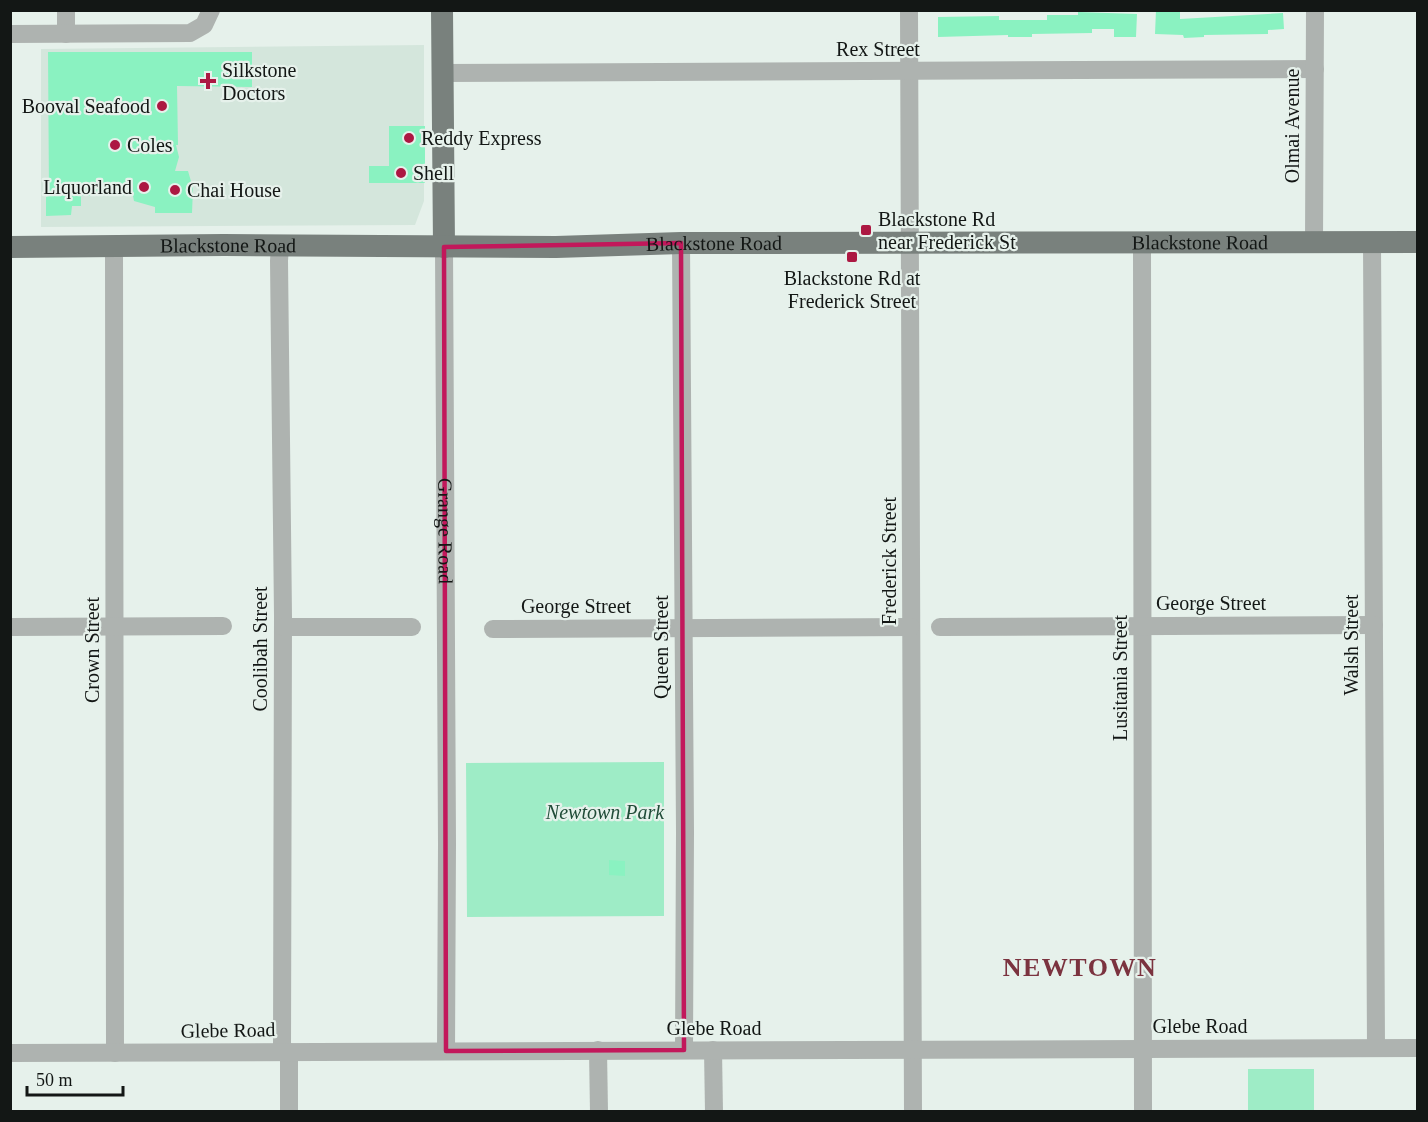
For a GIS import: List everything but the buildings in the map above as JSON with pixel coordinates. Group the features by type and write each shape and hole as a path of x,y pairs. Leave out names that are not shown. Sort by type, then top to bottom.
{"main road":[{"name":"Grange Road","path":"442,10 444,247"},
{"name":"Blackstone Road","path":"10,247 555,247 681,243 1418,242"}],"street":[{"path":"66,10 66,34"},
{"path":"10,34 190,33 204,25 211,10"},
{"name":"Frederick Street","path":"909,10 913,1112"},
{"name":"Olmai Avenue","path":"1314,243 1315,10"},
{"name":"Rex Street","path":"442,72 1315,69"},
{"name":"Queen Street","path":"681,243 684,1050"},
{"name":"Walsh Street","path":"1372,243 1376,1048"},
{"name":"Lusitania Street","path":"1142,244 1143,1112"},
{"name":"Crown Street","path":"114,246 115,1053"},
{"name":"Coolibah Street","path":"280,246 286,1052 290,1112"},
{"name":"Grange Road","path":"444,247 446,1051"},
{"name":"George Street","path":"940,627 1374,625"},
{"path":"10,627 223,626"},
{"path":"283,627 412,627"},
{"name":"George Street","path":"493,629 911,627"},
{"name":"Glebe Road","path":"10,1053 1418,1048"},
{"path":"598,1050 599,1112"},
{"path":"713,1050 714,1112"}],"highlighted area":[{"path":"681,243 684,1050 446,1051 444,247"}],"shaded area":[{"path":"424,45 424,201 415,225 41,227 41,49"}],"green space":[{"name":"Newtown Park","path":"664,762 664,916 467,917 466,763","holes":["609,861 625,861 625,875 609,875"]},
{"path":"1248,1069 1314,1069 1314,1111 1248,1111"}],"place":[{"name":"Silkstone Doctors","path":"208,81"},
{"name":"Booval Seafood","path":"162,106"},
{"name":"Reddy Express","path":"409,138"},
{"name":"Coles","path":"115,145"},
{"name":"Shell","path":"401,173"},
{"name":"Liquorland","path":"144,187"},
{"name":"Chai House","path":"175,190"},
{"name":"Blackstone Rd near Frederick St","path":"866,230"},
{"name":"Blackstone Rd at Frederick Street","path":"852,257"}],"district":[{"name":"NEWTOWN","path":"1080,967"}]}
